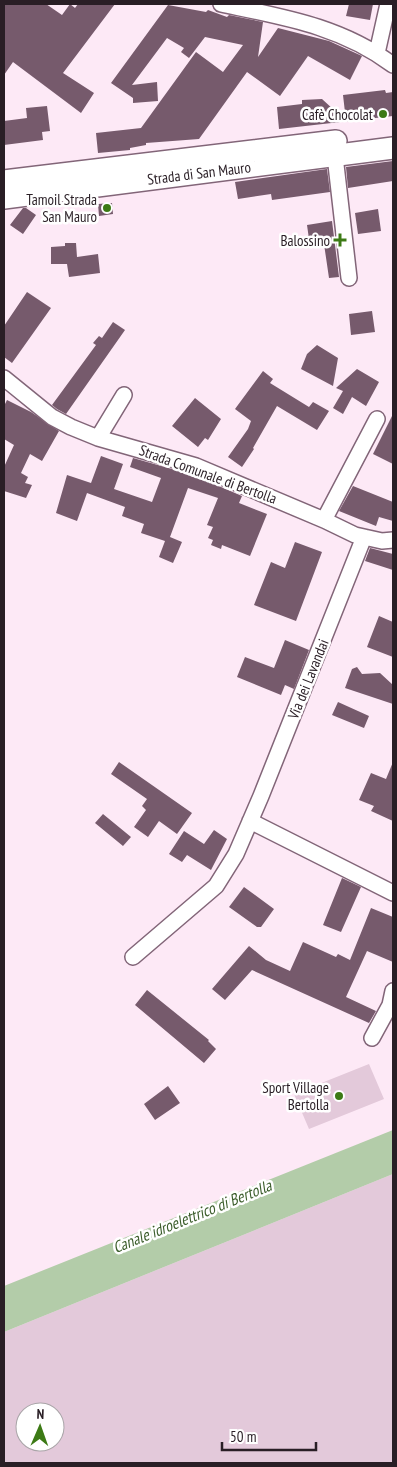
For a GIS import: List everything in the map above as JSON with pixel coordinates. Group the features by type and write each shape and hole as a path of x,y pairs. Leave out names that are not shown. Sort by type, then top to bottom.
{"main road":[{"name":"Strada di San Mauro","path":"4,181 393,134"},
{"name":"Strada di San Mauro","path":"4,198 393,148"}],"street":[{"path":"221,4 329,29 377,52 393,65"},
{"path":"377,52 388,4"},
{"path":"335,156 349,278"},
{"name":"Strada Comunale di Bertolla","path":"4,378 52,417 98,438 150,451 196,466 355,535 382,541 393,540"},
{"path":"98,438 124,395"},
{"path":"324,520 377,418"},
{"name":"Via dei Lavandai","path":"133,957 216,886 236,854 364,536"},
{"path":"250,821 393,893"},
{"path":"372,1038 390,1005 393,991"}],"shaded area":[{"name":"Sport Village Bertolla","path":"369,1064 384,1099 309,1129 294,1094"},
{"path":"393,1174 393,1463 4,1463 4,1332"}],"water":[{"name":"Canale idroelettrico di Bertolla","path":"393,1130 393,1174 4,1332 4,1286"}],"building":[{"path":"4,4 46,4 62,15 70,4 75,8 78,4 115,4 63,73 94,93 81,113 13,62 4,75"},
{"path":"349,4 373,4 370,20 346,16"},
{"path":"168,5 206,12 208,10 227,17 229,15 263,22 258,57 278,28 329,41 362,56 350,80 308,56 280,96 247,72 199,139 146,143 146,145 130,148 130,150 98,153 96,133 141,128 196,52 223,72 243,45 205,37 189,58 181,52 184,48 167,38 132,85 157,82 158,101 133,103 133,98 111,83"},
{"path":"385,90 386,93 393,92 393,116 279,129 277,107 302,104 302,100 322,99 346,121 343,95"},
{"path":"47,106 50,131 42,132 43,140 4,145 4,121 27,118 26,108"},
{"path":"393,161 393,181 348,188 346,167"},
{"path":"327,169 330,192 272,200 271,194 238,199 235,182"},
{"path":"112,203 113,214 99,216 98,204"},
{"path":"23,208 36,215 23,234 10,225"},
{"path":"378,209 381,231 358,234 355,213"},
{"path":"332,221 339,277 329,278 324,244 310,246 307,225"},
{"path":"65,243 76,243 77,257 98,254 100,273 69,277 67,264 51,264 51,247 65,246"},
{"path":"27,292 51,308 12,363 4,357 4,326"},
{"path":"372,311 375,332 351,335 349,314"},
{"path":"113,322 125,330 66,414 57,409 52,405 96,345 93,343 99,336 102,338"},
{"path":"317,345 338,358 333,386 301,369 307,354"},
{"path":"357,369 379,382 366,406 352,397 343,414 333,408 343,391 336,388"},
{"path":"263,371 273,379 270,383 309,407 313,402 329,411 317,430 277,406 242,467 228,457 248,429 251,421 235,409"},
{"path":"195,398 221,419 208,440 205,438 198,447 172,426"},
{"path":"7,400 31,412 59,431 42,461 30,454 21,473 28,477 25,483 32,485 26,498 4,491 4,467 14,445 4,439 4,406"},
{"path":"393,414 393,464 373,454"},
{"path":"101,456 123,464 114,489 152,502 161,478 130,467 133,458 193,475 242,496 239,503 267,514 250,556 222,545 221,549 211,545 213,540 208,538 213,527 207,525 218,498 188,488 170,537 182,542 173,563 159,557 165,541 141,533 144,524 122,516 125,507 87,493 77,521 56,513 67,475 91,483"},
{"path":"353,486 393,502 393,521 379,517 376,526 339,511"},
{"path":"295,542 322,552 296,621 254,605 271,562 285,568"},
{"path":"370,548 393,554 393,570 365,561"},
{"path":"379,616 393,622 393,657 367,647"},
{"path":"285,640 309,650 294,689 285,685 281,695 237,677 245,657 274,668"},
{"path":"357,667 362,674 380,673 393,685 393,704 345,688 352,669"},
{"path":"338,702 369,716 364,728 332,715"},
{"path":"119,762 192,813 177,834 159,821 148,837 134,827 146,810 142,806 147,799 111,774"},
{"path":"393,762 393,821 371,811 374,806 359,800 371,773 386,779"},
{"path":"103,814 131,837 123,846 95,823"},
{"path":"214,830 227,839 211,870 187,855 182,862 169,854 184,831 204,844"},
{"path":"342,878 361,887 341,932 323,925"},
{"path":"244,887 274,909 261,927 257,927 229,907"},
{"path":"371,908 393,917 393,962 367,951 346,997 376,1011 369,1023 252,970 225,1000 212,989 249,946 266,960 290,971 303,942 336,957 338,954 350,960"},
{"path":"147,990 209,1040 216,1049 204,1063 135,1005"},
{"path":"168,1086 180,1103 155,1120 144,1104"}],"place":[{"name":"Cafè Chocolat","path":"383,114"},
{"name":"Tamoil Strada San Mauro","path":"107,208"},
{"name":"Balossino","path":"340,240"},
{"name":"Sport Village Bertolla","path":"339,1096"}]}
